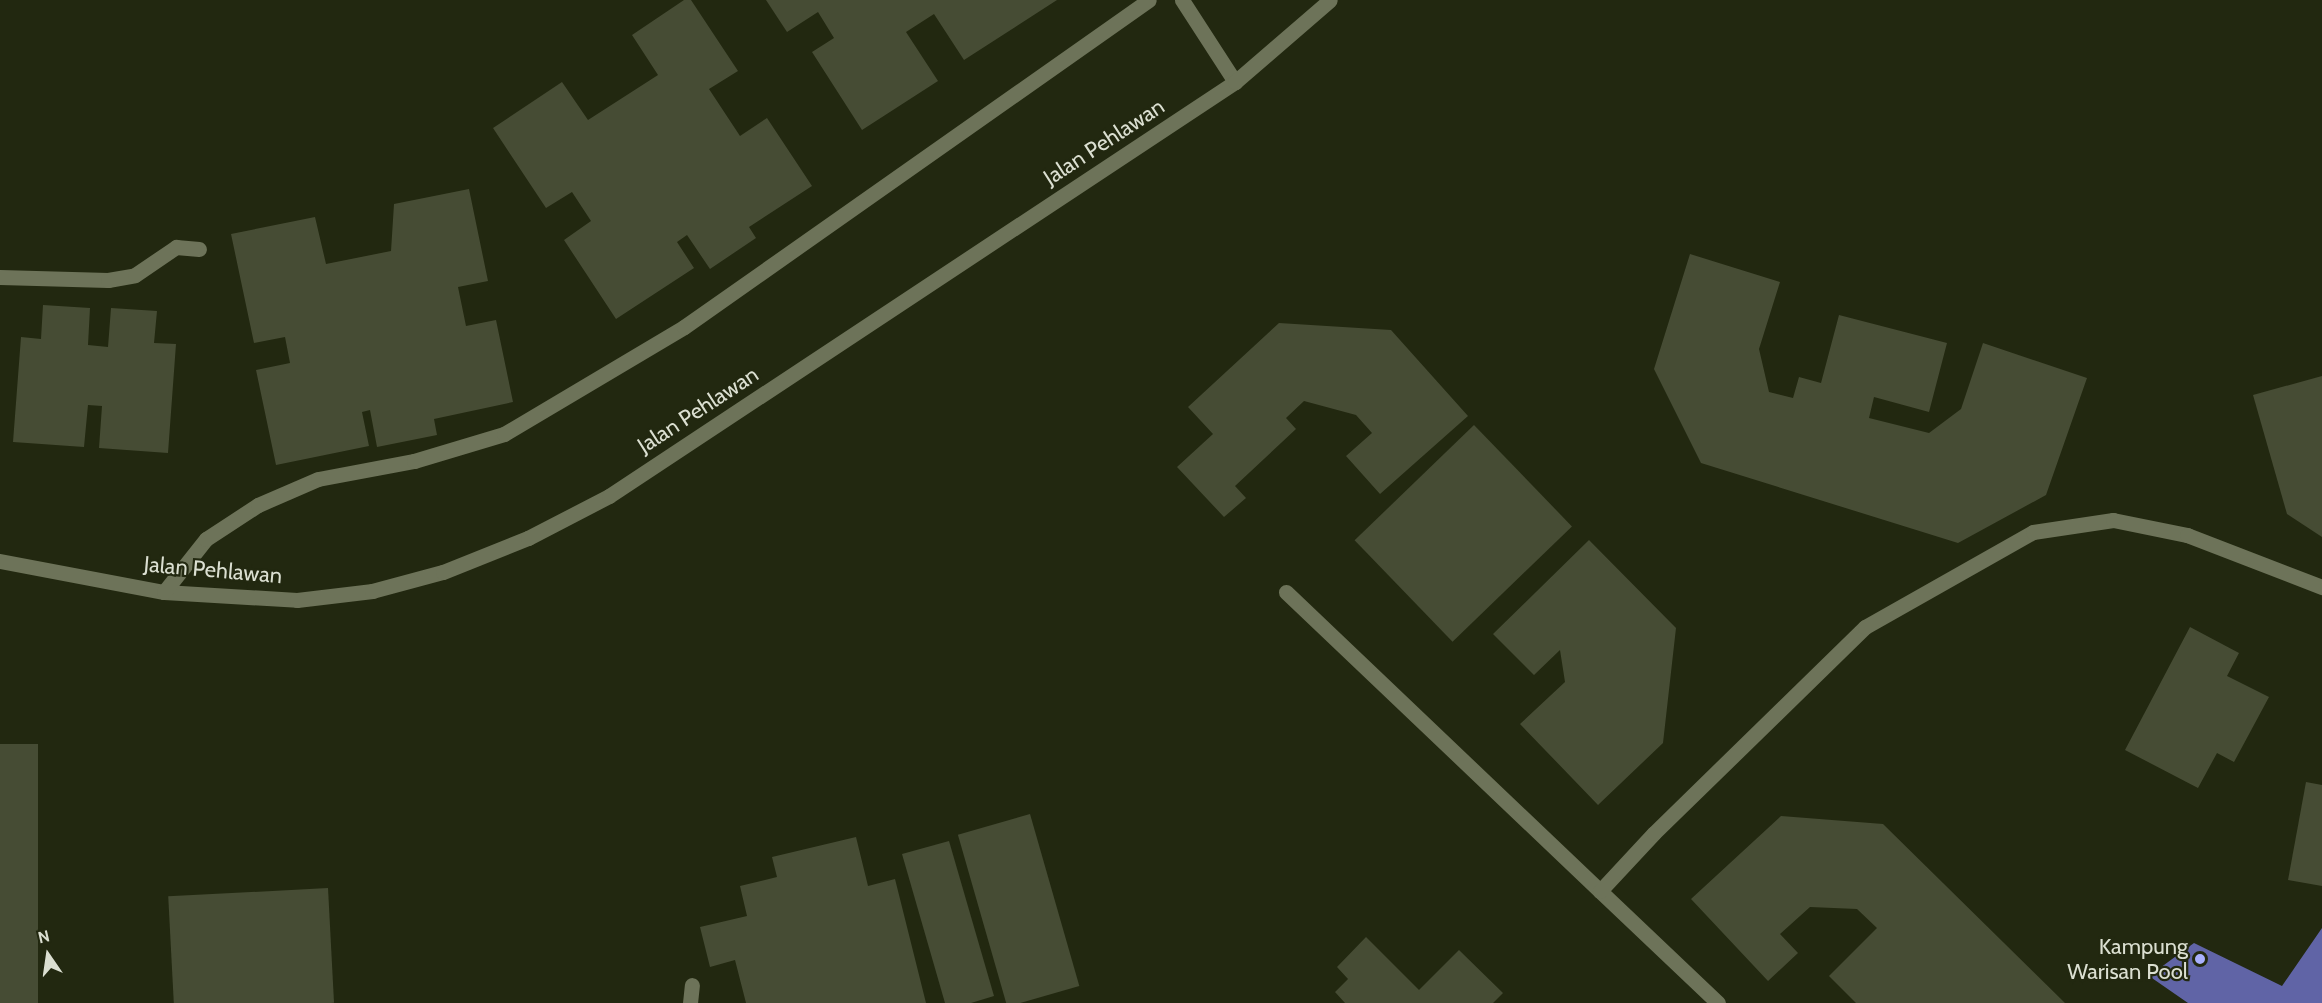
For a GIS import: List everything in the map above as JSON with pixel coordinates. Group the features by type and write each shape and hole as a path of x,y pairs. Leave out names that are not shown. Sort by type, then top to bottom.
{"street":[{"path":"164,592 206,539 258,505 318,479 414,461 504,435 674,333 902,177 1149,0"},
{"path":"1182,0 1235,82"},
{"name":"Jalan Pehlawan","path":"0,561 164,592 297,600 372,591 443,572 528,538 609,496 1235,82 1330,0"},
{"path":"0,277 108,280 135,276 176,247 199,249"},
{"path":"1600,891 1654,833 1865,627 2033,532 2113,520 2187,535 2322,587"},
{"path":"1286,592 1718,1003"},
{"path":"690,1003 692,985"}],"water":[{"name":"Kampung Warisan Pool","path":"2322,928 2322,1003 2188,1003 2149,976 2194,943 2282,986"}],"building":[{"path":"684,0 691,0 738,71 709,89 740,136 767,118 812,186 749,227 756,238 710,269 687,235 677,242 694,268 616,319 564,240 591,221 572,192 546,208 493,128 562,82 588,120 658,75 632,35"},
{"path":"766,0 1057,0 964,60 934,14 906,32 938,81 862,130 812,52 834,38 818,12 787,32"},
{"path":"469,189 488,281 458,287 466,326 496,320 513,402 434,419 437,435 377,447 370,410 362,412 369,446 276,465 256,370 290,363 285,337 254,343 231,234 315,217 326,264 391,251 394,204"},
{"path":"1690,254 1780,282 1759,349 1769,392 1793,398 1799,377 1821,383 1839,315 1947,343 1929,412 1874,397 1869,418 1929,433 1961,409 1983,343 2087,378 2046,495 1958,543 1701,463 1654,369"},
{"path":"43,305 90,308 88,345 108,347 111,308 157,311 154,343 176,344 168,453 99,448 102,406 88,405 84,447 13,442 21,337 41,339"},
{"path":"1279,323 1391,330 1468,416 1380,494 1346,456 1372,433 1356,415 1304,401 1286,418 1296,429 1235,486 1246,498 1224,517 1177,467 1213,434 1188,407"},
{"path":"2322,376 2322,537 2287,514 2253,395"},
{"path":"1474,425 1572,526 1453,642 1355,540"},
{"path":"1589,540 1676,628 1663,743 1598,805 1520,724 1565,682 1560,650 1534,675 1493,634"},
{"path":"2190,627 2239,653 2227,676 2269,697 2234,762 2217,753 2198,788 2125,750"},
{"path":"0,744 38,744 38,1003 0,1003"},
{"path":"2306,782 2322,785 2322,886 2288,880"},
{"path":"1030,814 1079,986 1020,1003 1006,1003 958,835"},
{"path":"1781,816 1883,824 2065,1003 1856,1003 1829,976 1877,928 1857,909 1810,907 1780,934 1798,953 1768,981 1691,899"},
{"path":"856,837 868,886 895,879 926,1003 746,1003 735,960 710,967 700,927 747,916 740,886 777,877 772,857"},
{"path":"949,841 994,996 971,1003 945,1003 902,854"},
{"path":"328,888 334,1003 174,1003 168,896"},
{"path":"1366,937 1419,990 1459,950 1503,993 1493,1003 1345,1003 1335,992 1348,979 1337,967"}],"place":[{"name":"Kampung Warisan Pool","path":"2200,959"}]}
